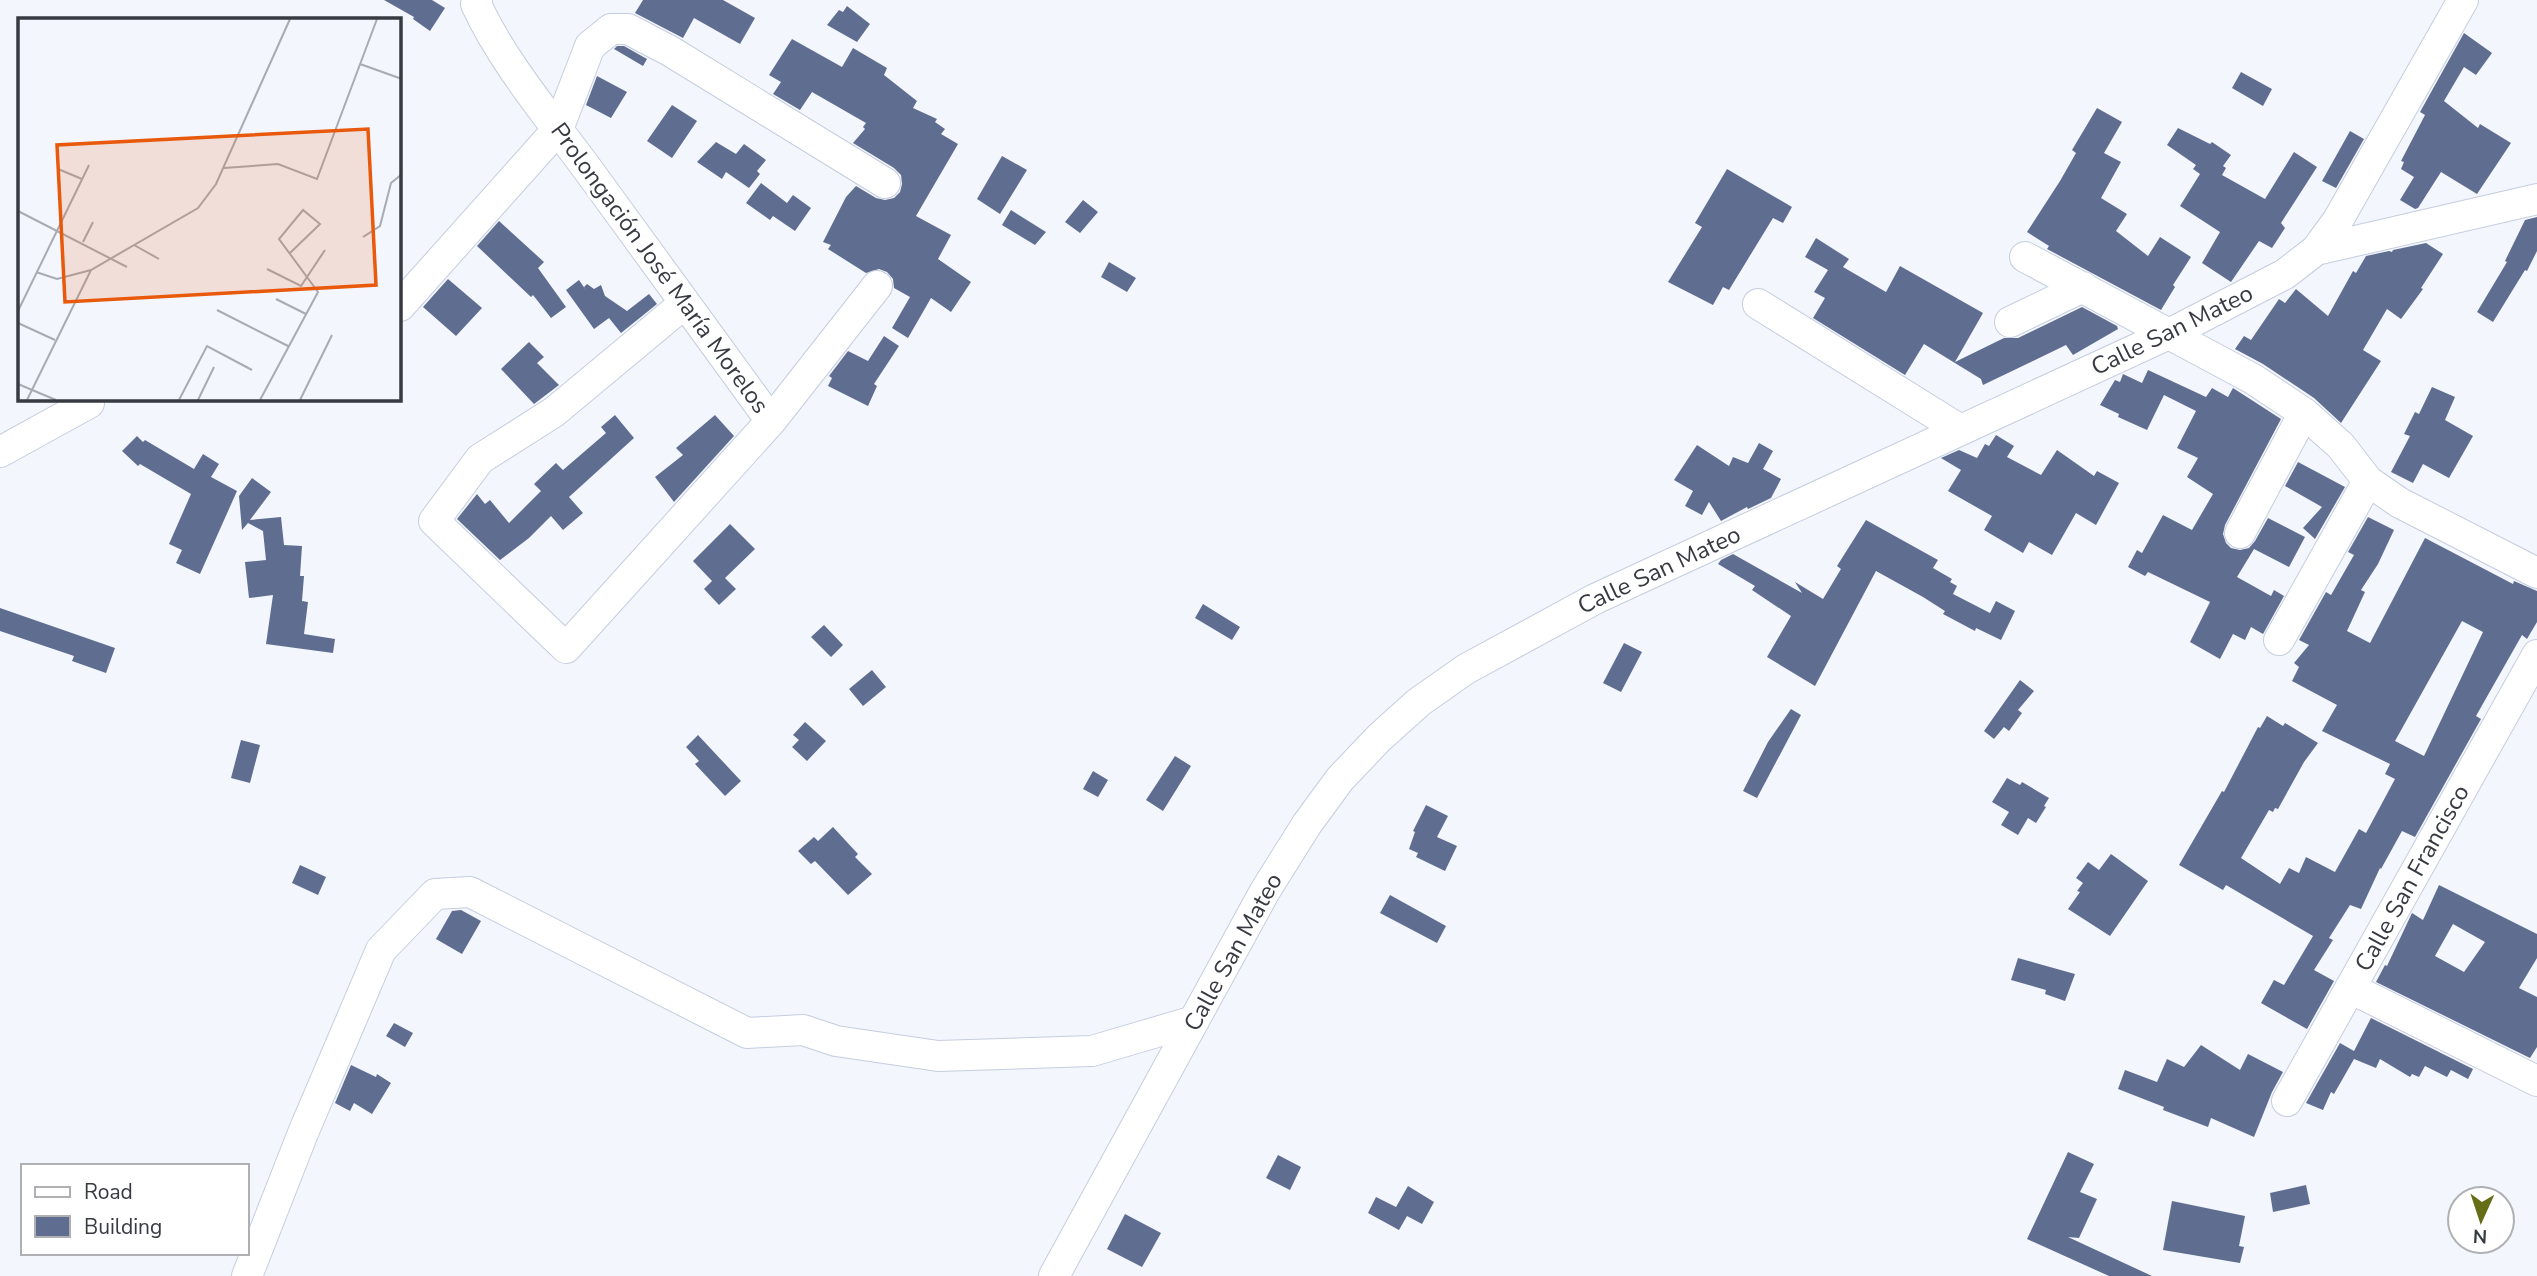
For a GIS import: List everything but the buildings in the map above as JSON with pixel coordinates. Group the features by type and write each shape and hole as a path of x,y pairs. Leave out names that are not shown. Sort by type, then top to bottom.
{"street":[{"name":"Prolongación José María Morelos","path":"477,0 476,4 488,30 771,421 566,648 435,522 480,459 554,412 685,303"},
{"path":"2316,250 2338,220 2463,0"},
{"path":"401,305 558,129 590,46 611,29 628,29 670,51 885,183"},
{"name":"Calle San Mateo","path":"1054,1276 1265,891 1307,824 1340,779 1379,738 1419,702 1466,669 1595,599 2171,333 2285,274 2316,250 2537,199"},
{"path":"2025,257 2171,333 2252,379 2304,413 2341,446 2368,481 2400,503 2537,573"},
{"path":"771,421 877,286"},
{"path":"2010,322 2083,287"},
{"path":"1758,303 1959,429"},
{"path":"0,452 89,403"},
{"path":"2241,533 2304,413"},
{"path":"2279,640 2368,481"},
{"name":"Calle San Francisco","path":"2287,1101 2537,655"},
{"path":"247,1276 303,1133 381,950 435,894 470,892 747,1033 803,1030 836,1041 938,1056 1092,1051 1194,1021"},
{"path":"2350,988 2537,1081"}]}
